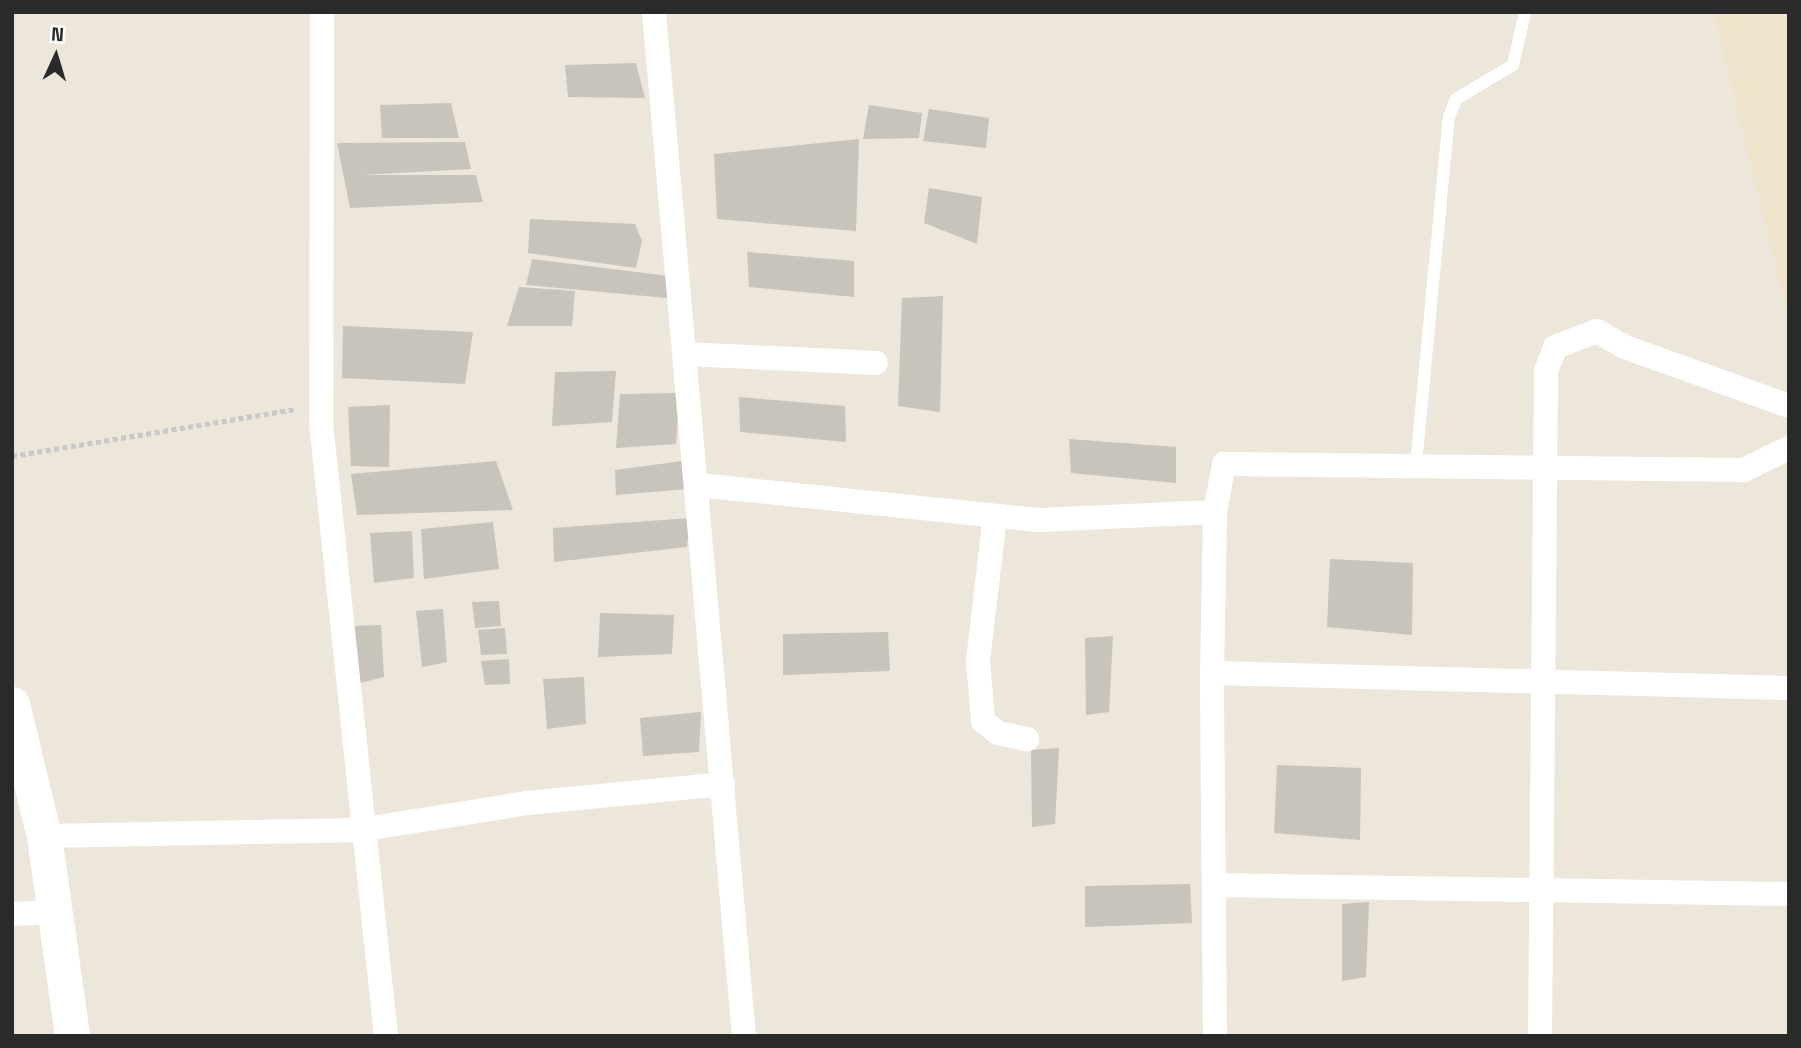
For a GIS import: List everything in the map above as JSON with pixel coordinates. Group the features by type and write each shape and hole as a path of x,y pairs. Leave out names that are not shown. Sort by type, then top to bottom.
{"main road":[{"path":"12,704 44,836 72,1036"}],"street":[{"path":"321,12 322,405 359,830 386,1036"},
{"path":"654,12 699,485 744,1036"},
{"path":"1540,1036 1546,371 1555,347 1581,332 1598,331 1625,347 1789,406"},
{"path":"686,354 876,363"},
{"path":"1215,1036 1212,673 1215,512 1220,471 1230,460 1744,470 1789,448"},
{"path":"699,485 1040,520 1215,512"},
{"path":"995,516 978,661 983,721 998,733 1027,739"},
{"path":"1212,673 1543,679 1789,688"},
{"path":"44,836 359,830 527,803 723,784"},
{"path":"1214,886 1789,894"},
{"path":"12,914 55,912"}],"lane":[{"path":"1416,464 1449,117 1456,99 1513,65 1525,12"}],"path":[{"path":"12,456 322,405"}],"shaded area":[{"path":"1713,12 1789,12 1789,320"}],"building":[{"path":"636,63 645,98 568,97 565,65"},
{"path":"451,103 459,138 382,138 380,105"},
{"path":"869,105 922,113 919,138 863,139"},
{"path":"929,109 989,118 986,148 923,141"},
{"path":"859,139 856,231 717,219 714,154"},
{"path":"465,142 471,169 361,175 476,175 483,202 350,208 337,143"},
{"path":"929,188 982,197 977,244 924,223"},
{"path":"530,219 635,224 642,241 636,268 528,253"},
{"path":"747,252 854,261 854,297 749,287"},
{"path":"532,259 668,276 667,298 526,285"},
{"path":"519,287 575,291 572,326 507,326"},
{"path":"943,296 940,412 898,406 902,298"},
{"path":"343,326 473,332 465,384 342,378"},
{"path":"616,371 612,422 552,426 555,372"},
{"path":"680,393 676,444 616,448 620,394"},
{"path":"739,397 845,406 846,442 740,432"},
{"path":"390,405 389,467 351,466 348,407"},
{"path":"1069,439 1176,447 1176,483 1071,473"},
{"path":"690,460 687,489 616,495 615,470"},
{"path":"496,461 513,510 357,515 351,474"},
{"path":"690,518 687,547 554,562 553,528"},
{"path":"493,522 499,569 424,579 421,529"},
{"path":"412,531 414,578 374,583 370,533"},
{"path":"1330,559 1413,563 1412,635 1327,627"},
{"path":"499,601 501,626 475,628 472,602"},
{"path":"443,609 447,662 422,667 416,611"},
{"path":"600,613 674,615 672,654 598,657"},
{"path":"381,625 384,677 360,683 353,626"},
{"path":"505,628 507,654 481,655 478,630"},
{"path":"888,632 890,671 783,675 783,634"},
{"path":"1113,636 1109,712 1086,715 1085,638"},
{"path":"509,659 510,684 485,685 481,661"},
{"path":"584,677 586,724 547,729 543,679"},
{"path":"701,712 699,752 643,756 640,718"},
{"path":"1059,748 1055,824 1032,827 1031,750"},
{"path":"1277,765 1361,768 1360,840 1274,833"},
{"path":"1190,884 1192,923 1085,927 1085,886"},
{"path":"1369,902 1366,977 1342,981 1342,904"}]}
